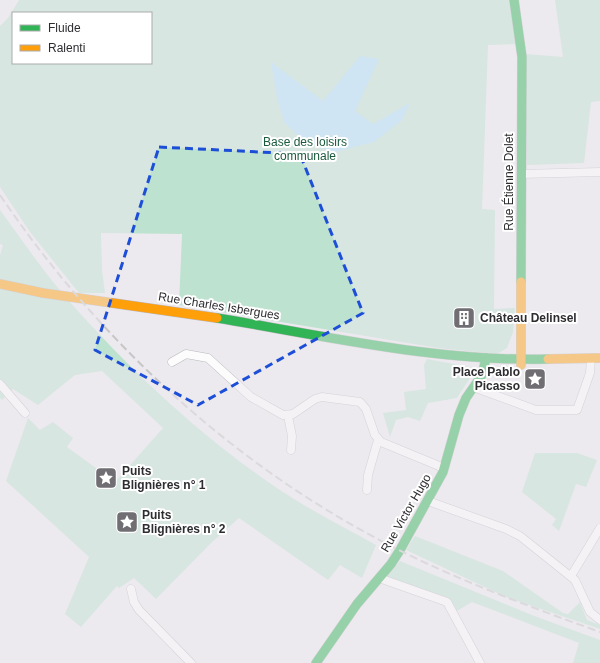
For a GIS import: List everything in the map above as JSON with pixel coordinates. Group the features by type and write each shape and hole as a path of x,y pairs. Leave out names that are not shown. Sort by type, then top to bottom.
{"street":[{"name":"Rue Étienne Dolet","path":"514,0 522,50 521,363"},
{"path":"521,174 600,172"},
{"name":"Rue Charles Isbergues","path":"0,284 43,293 173,310 434,354 462,362 486,361 521,363 596,360"},
{"path":"172,362 186,354 208,358 251,397 275,412 288,416 322,397 357,401 365,406 378,440 368,476 367,490"},
{"path":"473,387 536,410 577,410 596,360"},
{"name":"Rue Victor Hugo","path":"316,663 357,604 398,554 428,501 444,468 459,415 473,387 482,375 486,361"},
{"path":"0,384 25,413"},
{"path":"288,416 292,436 290,450"},
{"path":"378,440 444,468"},
{"path":"428,501 516,534 571,576 578,586 590,612 600,620"},
{"path":"571,576 600,528"},
{"path":"379,578 446,602 478,662"},
{"path":"131,589 134,602 139,610 191,663"}],"highlighted area":[{"path":"159,147 300,154 363,313 198,405 95,350"}],"green space":[{"name":"Base des loisirs communale","path":"19,0 511,0 516,44 488,45 482,209 495,210 494,309 515,308 513,332 507,348 497,354 438,348 179,305 182,234 101,233 102,270 105,293 79,293 30,232 0,187 0,26 8,18"},
{"path":"555,0 600,0 600,101 591,102 584,163 527,165 526,54 563,57"},
{"path":"0,210 60,291 116,352 166,400 218,445 274,486 311,509 376,545 362,578 340,565 328,580 239,518 211,543 156,599 134,578 119,588 117,586 81,627 65,614 89,557 6,481 28,418 40,430 53,422 73,438 67,447 115,482 163,428 102,371 75,375 38,405 13,389 2,400 0,398 0,255 3,245 0,244"},
{"path":"427,359 470,367 474,372 457,398 428,403 420,421 408,417 396,420 390,437 383,413 406,410 404,392 426,389 424,365"},
{"path":"535,453 577,453 597,460 586,487 576,484 559,531 552,525 556,519 522,492"},
{"path":"415,536 503,571 563,613 568,614 580,602 587,620 600,625 600,629 506,597 406,550"},
{"path":"400,561 537,617 600,640 600,663 573,663 579,643 472,602 457,611 451,600 394,581 387,576"}],"water":[{"path":"360,56 379,59 355,111 373,124 410,103 402,120 374,142 335,152 320,148 296,134 284,122 277,98 271,62 323,101"}],"railway":[{"path":"0,195 39,249 80,300 125,349 173,394 223,437 276,477 331,513 415,558 493,592 600,632"}],"traffic: fast":[{"path":"514,0 522,57 521,282"},
{"path":"217,318 340,340 423,352 506,359 548,359"},
{"path":"316,663 357,604 391,564 400,550 443,472 459,415 466,398 482,375 486,358"}],"traffic: slow":[{"path":"521,282 521,365"},
{"path":"0,284 43,293 217,318"},
{"path":"548,359 600,358"}],"place":[{"name":"Château Delinsel","path":"464,318"},
{"name":"Place Pablo Picasso","path":"535,379"},
{"name":"Puits Blignières n° 1","path":"106,478"},
{"name":"Puits Blignières n° 2","path":"127,522"}]}
